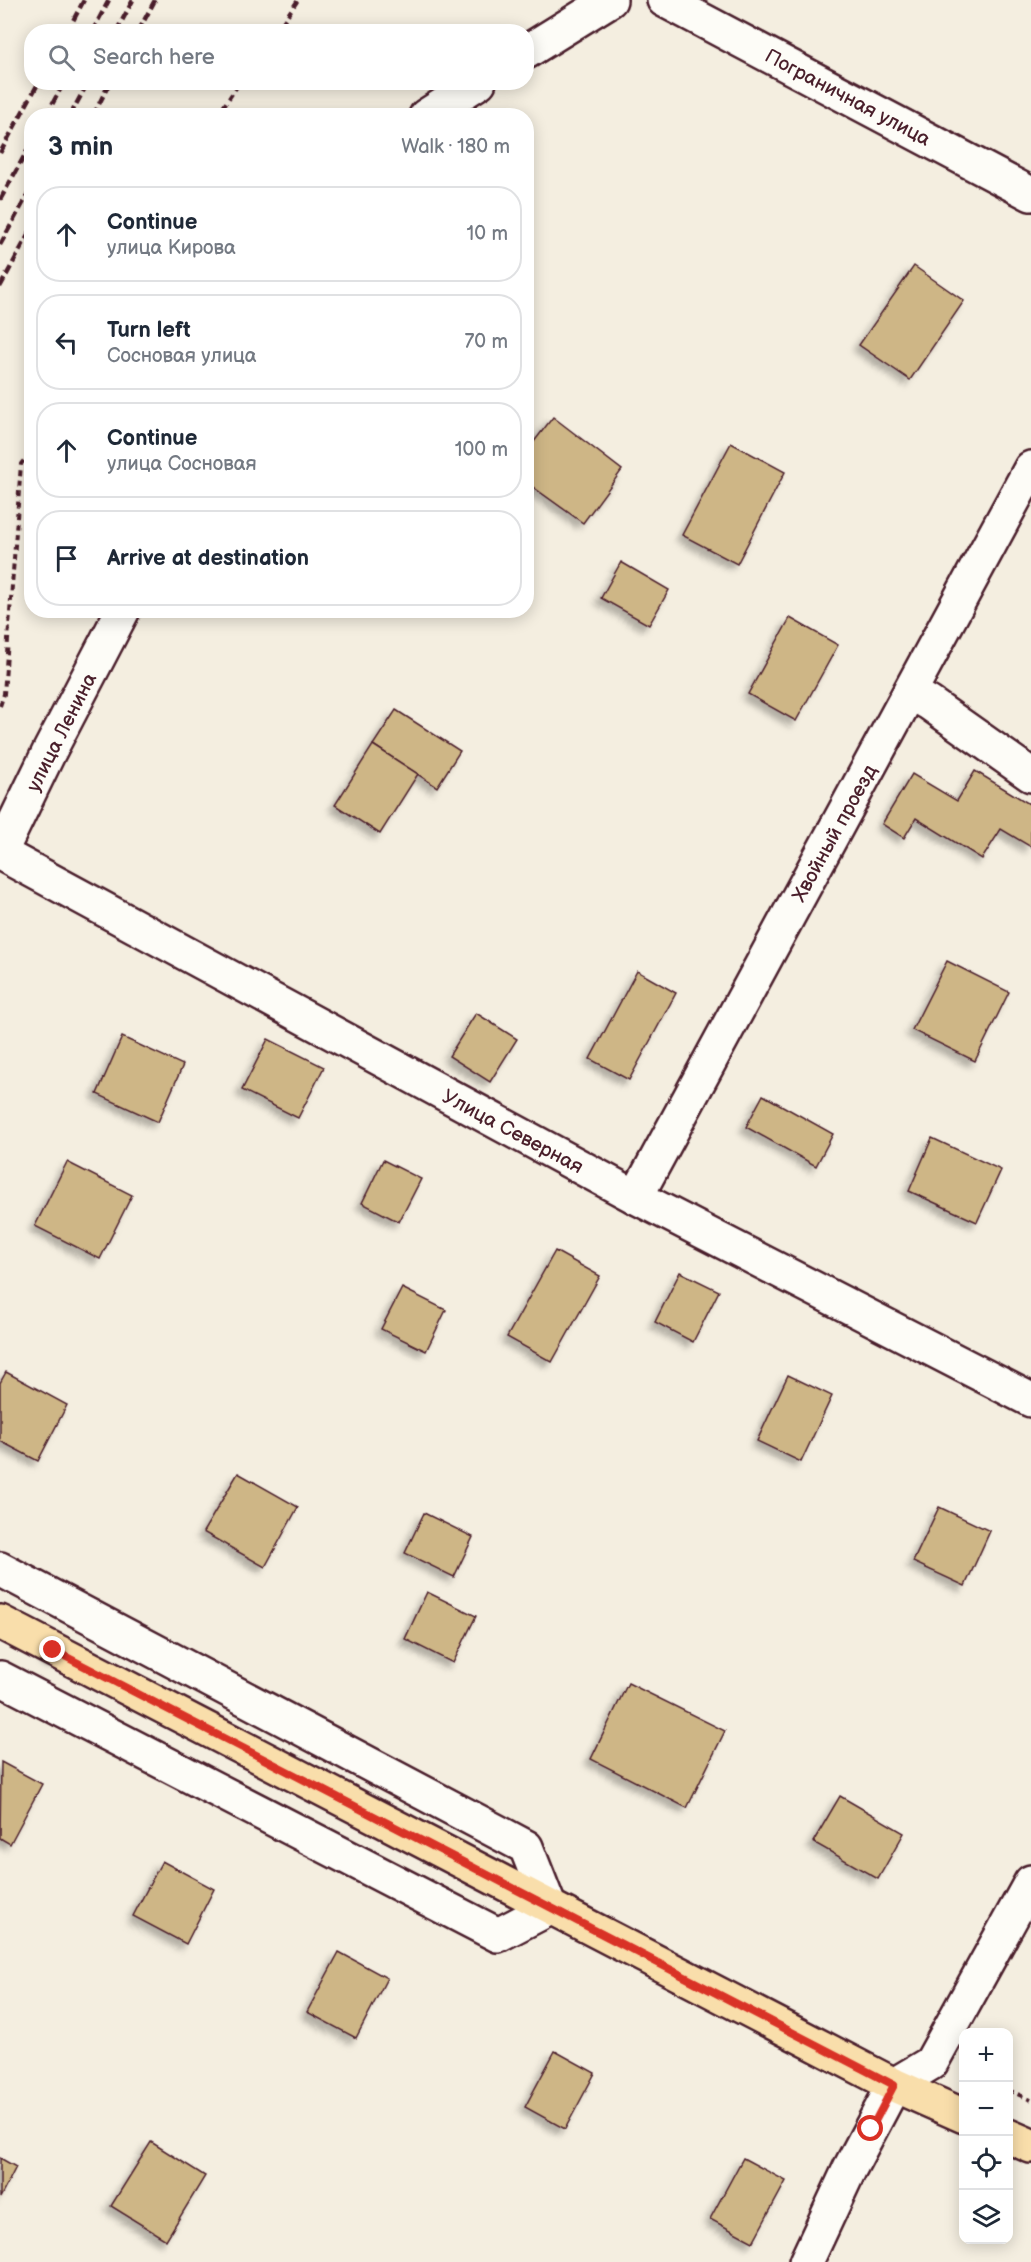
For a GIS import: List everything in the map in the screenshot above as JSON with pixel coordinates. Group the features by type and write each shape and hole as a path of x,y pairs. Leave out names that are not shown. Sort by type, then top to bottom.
{"main road":[{"path":"0,1622 894,2085 959,2114"},
{"path":"1013,2138 1031,2146"}],"street":[{"path":"534,47 610,0"},
{"name":"Пограничная улица","path":"664,0 1031,194"},
{"path":"438,108 467,90"},
{"name":"Хвойный проезд","path":"636,1197 1031,468"},
{"name":"улица Ленина","path":"0,853 49,752 119,618"},
{"path":"910,693 928,703 1031,775"},
{"name":"Улица Северная","path":"0,853 636,1197 1031,1400"},
{"path":"0,1569 526,1847 550,1908 498,1935 0,1678"},
{"path":"806,2262 850,2168 894,2085 931,2063 1031,1882"}],"path":[{"path":"282,24 298,0"},
{"path":"222,108 235,90"},
{"path":"0,706 4,694 21,464 24,460"},
{"path":"1013,2092 1031,2100"}],"building":[{"path":"914,266 964,301 910,380 859,345"},
{"path":"553,417 622,470 583,523 534,488 534,442"},
{"path":"731,443 785,472 737,564 682,535"},
{"path":"621,562 669,590 649,625 601,598"},
{"path":"790,618 838,645 796,721 748,694"},
{"path":"396,710 460,751 437,787 373,745"},
{"path":"373,745 418,774 380,834 335,805"},
{"path":"975,771 1031,805 1031,847 1001,829 982,859 916,818 904,838 882,824 912,774 957,801"},
{"path":"947,961 1009,992 975,1061 912,1030"},
{"path":"637,971 676,993 629,1080 590,1059"},
{"path":"476,1013 517,1039 490,1082 449,1056"},
{"path":"122,1037 183,1065 158,1122 97,1094"},
{"path":"268,1039 324,1067 298,1118 242,1090"},
{"path":"763,1095 833,1134 816,1166 746,1127"},
{"path":"932,1138 1001,1170 977,1222 909,1191"},
{"path":"383,1160 421,1179 399,1222 362,1203"},
{"path":"67,1162 132,1195 100,1259 35,1226"},
{"path":"555,1251 600,1276 552,1362 507,1337"},
{"path":"680,1272 719,1291 693,1342 655,1322"},
{"path":"402,1288 446,1310 426,1351 381,1329"},
{"path":"6,1372 67,1405 38,1461 0,1441 0,1383"},
{"path":"788,1375 832,1396 801,1462 757,1441"},
{"path":"238,1473 298,1507 265,1567 203,1532"},
{"path":"939,1507 990,1531 965,1586 913,1562"},
{"path":"424,1513 473,1537 454,1577 405,1553"},
{"path":"427,1592 476,1616 453,1663 405,1639"},
{"path":"628,1683 725,1731 687,1808 591,1759"},
{"path":"1,1762 42,1784 10,1844 0,1838"},
{"path":"840,1796 904,1833 878,1879 813,1842"},
{"path":"162,1861 214,1889 186,1944 133,1916"},
{"path":"339,1952 387,1978 356,2038 307,2012"},
{"path":"555,2051 595,2073 565,2129 525,2107"},
{"path":"151,2142 205,2176 166,2240 111,2206"},
{"path":"0,2158 16,2167 0,2198"},
{"path":"743,2158 786,2181 753,2242 710,2219"}],"railway":[{"path":"71,24 84,0"},
{"path":"96,24 109,0"},
{"path":"120,24 133,0"},
{"path":"142,24 155,0"},
{"path":"25,108 35,90"},
{"path":"50,108 60,90"},
{"path":"74,108 84,90"},
{"path":"97,108 106,90"},
{"path":"0,153 24,109"},
{"path":"0,200 24,156"},
{"path":"0,245 24,202"},
{"path":"0,287 24,243"}],"route":[{"path":"53,1650 894,2085 871,2129"}]}
